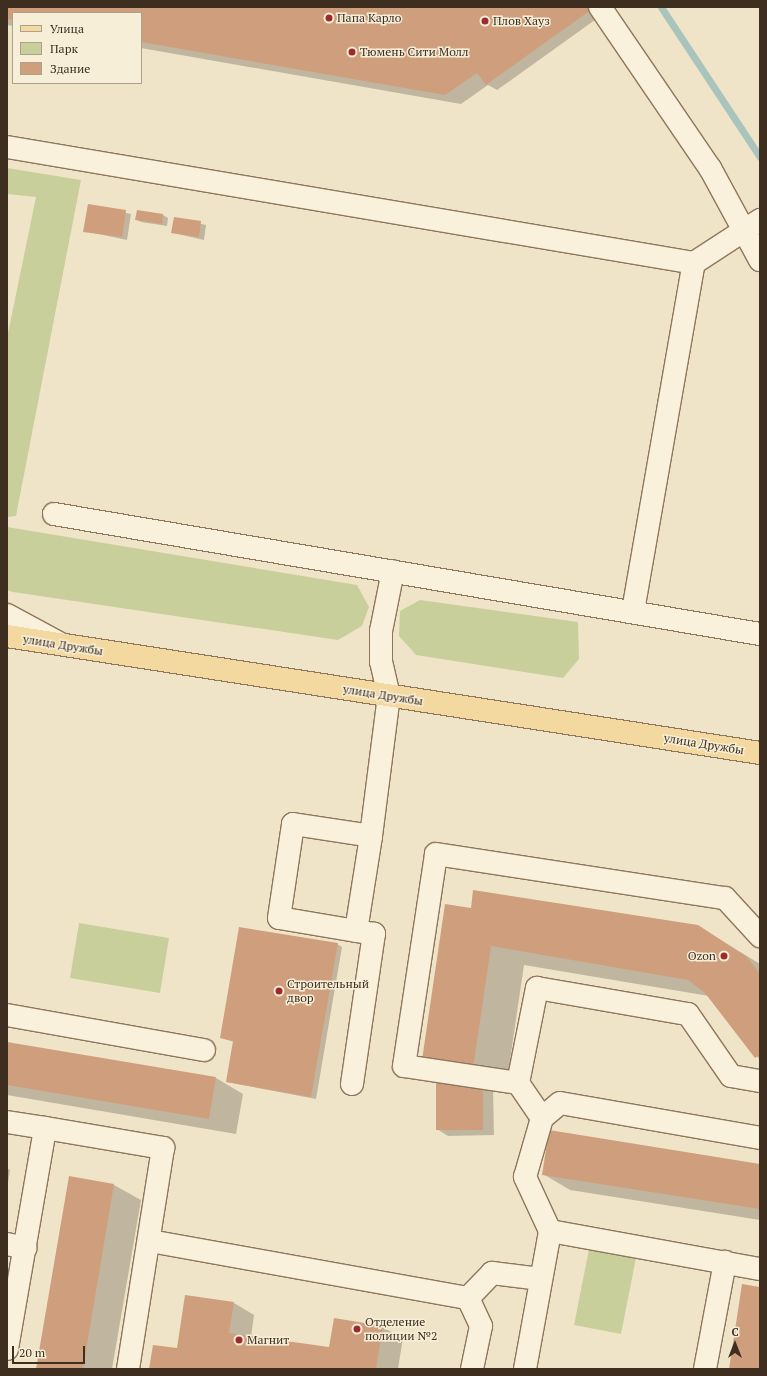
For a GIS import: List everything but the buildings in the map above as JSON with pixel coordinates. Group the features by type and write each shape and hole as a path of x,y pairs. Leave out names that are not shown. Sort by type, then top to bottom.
{"main road":[{"name":"улица Дружбы","path":"7,636 760,753"}],"lane":[{"path":"600,7 710,168 752,224 760,260"},
{"path":"7,147 694,262 752,224"},
{"path":"633,612 694,262"},
{"path":"54,514 760,634"},
{"path":"356,931 371,836 389,696 381,662 381,631 393,571"},
{"path":"7,615 64,645"},
{"path":"352,1084 374,934 279,918 293,824 371,836"},
{"path":"518,1083 404,1066 436,854 725,898 760,936"},
{"path":"542,1118 518,1083 537,988 688,1014 731,1076 760,1081"},
{"path":"7,1015 204,1050"},
{"path":"525,1369 550,1230 524,1177 542,1118 560,1103 760,1138"},
{"path":"7,1122 163,1148 150,1241 128,1369"},
{"path":"7,1349 17,1246 45,1128"},
{"path":"550,1230 760,1269"},
{"path":"150,1241 468,1298"},
{"path":"705,1369 725,1262"},
{"path":"468,1298 492,1273 541,1279"},
{"path":"468,1298 481,1326 472,1369"}],"green space":[{"path":"7,168 81,180 16,516 7,517 7,338 36,197 7,194"},
{"path":"7,527 357,585 369,607 362,626 338,640 13,592 7,590"},
{"path":"420,600 578,622 579,659 563,678 416,655 399,636 400,611"},
{"path":"79,923 169,938 160,993 70,978"},
{"path":"589,1249 636,1258 621,1334 574,1325"}],"waterway":[{"path":"661,7 760,157"}],"place":[{"name":"Папа Карло","path":"329,18"},
{"name":"Плов Хауз","path":"485,21"},
{"name":"Тюмень Сити Молл","path":"352,52"},
{"name":"Ozon","path":"724,956"},
{"name":"Строительный двор","path":"279,991"},
{"name":"Отделение полиции №2","path":"357,1329"},
{"name":"Магнит","path":"239,1340"}]}
